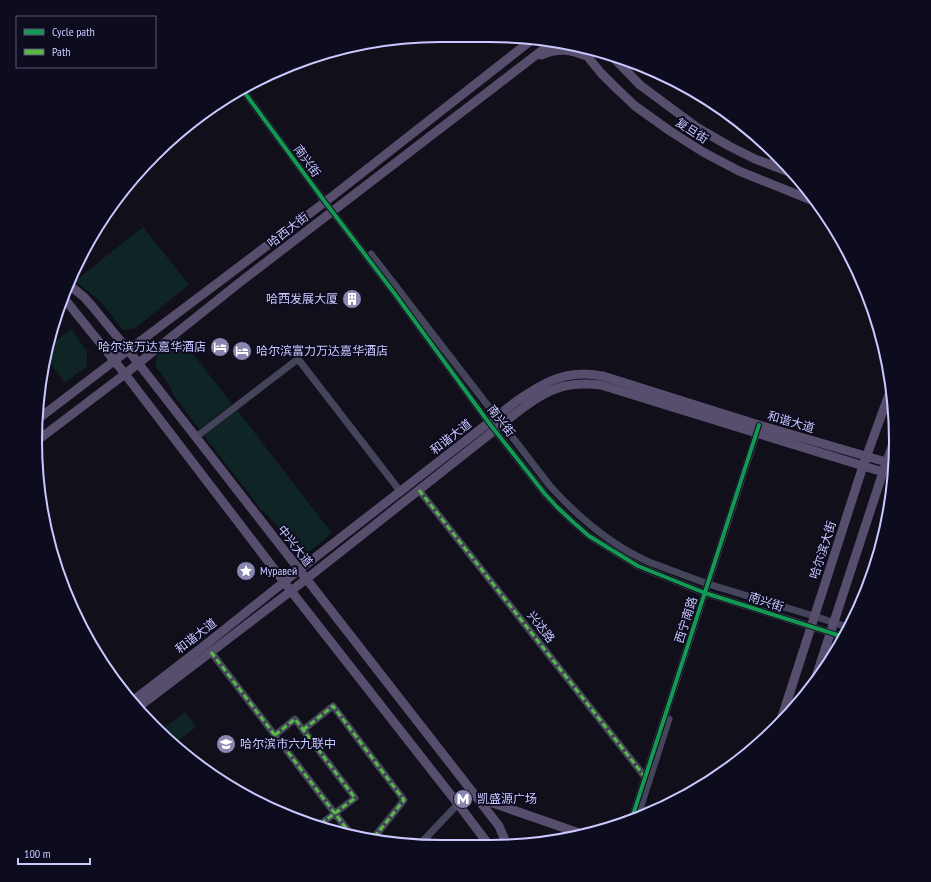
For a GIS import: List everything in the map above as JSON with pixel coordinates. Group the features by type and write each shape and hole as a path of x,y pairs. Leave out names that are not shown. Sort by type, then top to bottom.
{"main road":[{"name":"哈西大街","path":"43,415 326,200 526,44"},
{"name":"哈西大街","path":"42,437 125,374 239,283 548,46"},
{"path":"531,59 552,51 568,50"},
{"path":"576,52 587,56"},
{"name":"复旦街","path":"587,56 611,83 635,106 670,131 703,152 739,171 807,199"},
{"name":"复旦街","path":"619,63 640,85 698,128 755,159 782,169"},
{"name":"中兴大道","path":"72,288 88,302 128,350 499,826 505,839"},
{"path":"67,302 125,374 284,582 486,840"},
{"name":"和谐大道","path":"142,705 292,591 419,490 500,420 518,400 548,382 565,376 584,374 603,376 882,472"},
{"name":"哈尔滨大街","path":"784,710 863,466 887,400"},
{"name":"和谐大道","path":"136,698 400,491 492,427"},
{"name":"和谐大道","path":"761,430 886,462"},
{"path":"819,668 888,456"},
{"path":"477,798 573,831"}],"street":[{"name":"南兴街","path":"249,91 326,200"},
{"name":"南兴街","path":"245,93 326,200 500,420 550,486 586,522 610,540 642,559 710,585 843,626"},
{"path":"771,165 773,160"},
{"name":"南兴街","path":"334,210 492,427 557,507 590,536 638,566 707,593 838,636"},
{"path":"196,437 298,359 400,491"},
{"name":"西宁南路","path":"633,813 761,430"},
{"name":"兴达路","path":"419,490 645,777"},
{"name":"西宁南路","path":"639,811 707,593"},
{"path":"211,652 346,828"},
{"path":"303,730 333,706 404,800 376,835"},
{"path":"275,735 295,719 355,798 323,822"},
{"path":"424,839 458,804"}],"green space":[{"path":"143,227 189,285 134,329 123,330 100,301 76,281"},
{"path":"71,329 87,351 87,366 65,383 50,363 55,341"},
{"path":"180,337 232,404 199,429 174,396 169,385 155,365 157,355"},
{"path":"237,410 332,533 309,552 296,549 274,522 260,508 204,436"},
{"path":"185,712 196,727 178,741 164,728"}],"marked path":[{"path":"419,490 645,777"},
{"path":"211,652 346,828"},
{"path":"303,730 333,706 404,800 376,835"},
{"path":"275,735 295,719 355,798 323,822"}],"cycle path":[{"path":"245,93 489,423 545,494 572,521 589,536 638,566 705,593 838,635"},
{"path":"633,813 759,425"}],"place":[{"name":"哈西发展大厦","path":"352,299"},
{"name":"哈尔滨万达嘉华酒店","path":"220,347"},
{"name":"哈尔滨富力万达嘉华酒店","path":"242,351"},
{"name":"Муравей","path":"246,571"},
{"name":"哈尔滨市六九联中","path":"226,744"},
{"name":"凯盛源广场","path":"463,799"}]}
